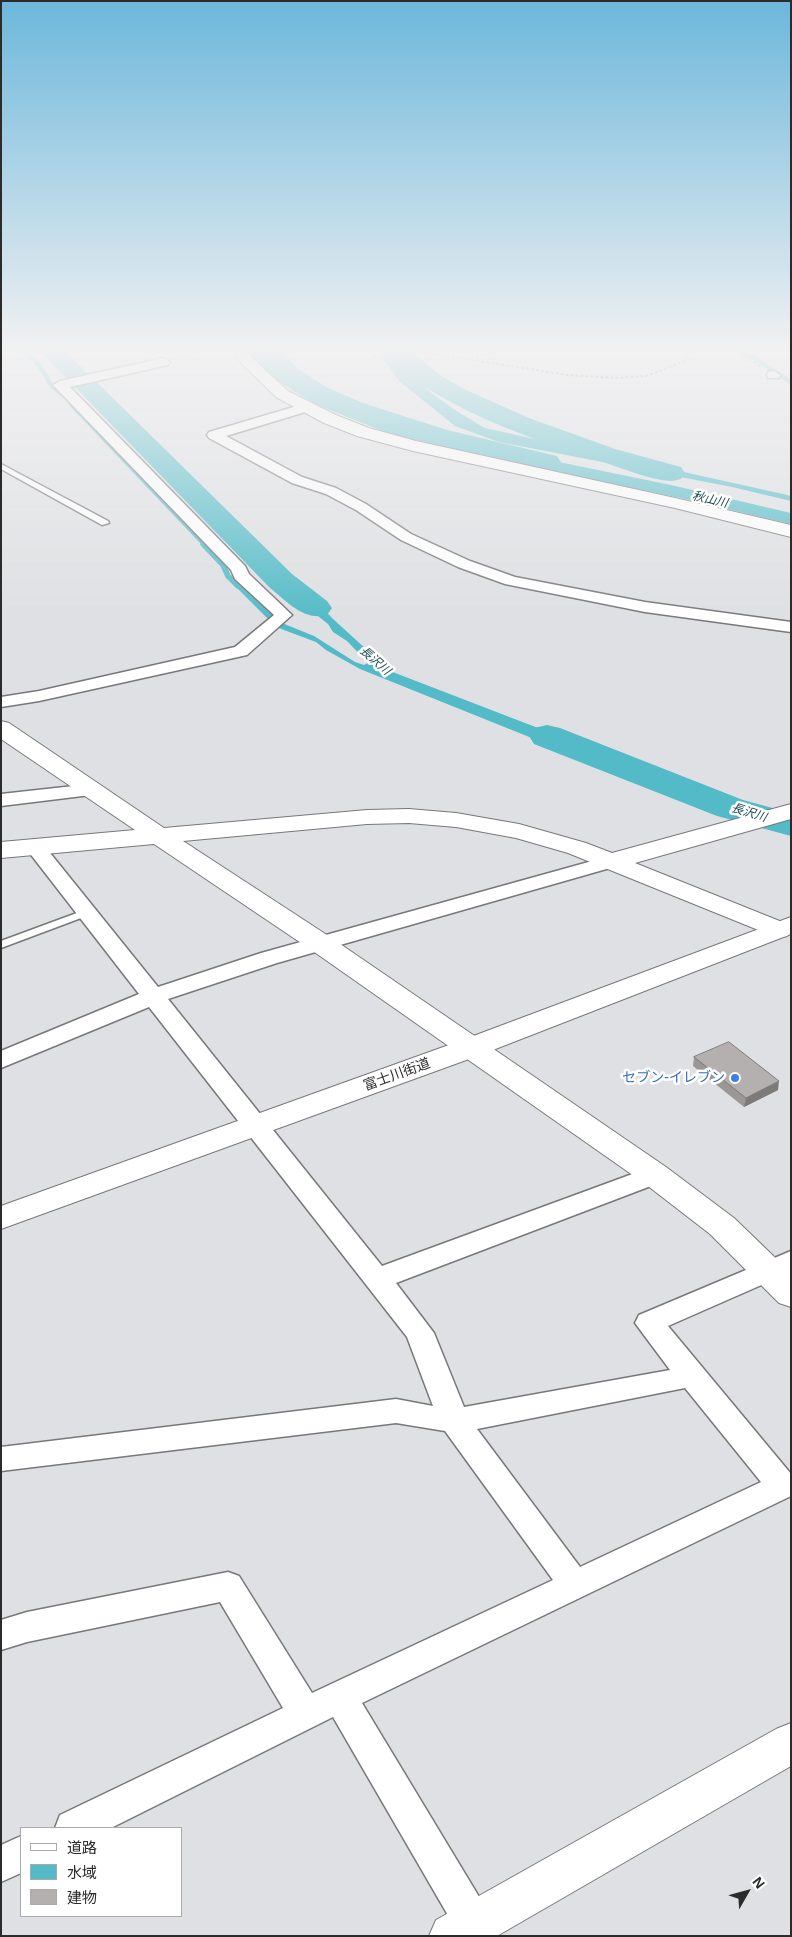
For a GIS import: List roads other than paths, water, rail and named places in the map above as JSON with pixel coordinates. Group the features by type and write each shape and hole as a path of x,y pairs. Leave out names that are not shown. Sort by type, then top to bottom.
{"street":[{"path":"1,702 39,696 241,651 284,615 241,576 239,569 115,441"},
{"path":"227,441 297,480 331,491 361,507 406,537 464,564 511,581 645,607 791,627"},
{"path":"396,441 675,503 791,531"},
{"path":"1,728 159,836 320,942 655,1175 722,1226 780,1266 791,1294"},
{"path":"1,800 92,790"},
{"path":"1,1060 152,997 269,958 320,942 791,811"},
{"path":"1,850 367,817 409,816 456,820 519,831 577,848 784,927"},
{"path":"35,847 420,1333 454,1421 575,1585"},
{"name":"富士川街道","path":"1,1218 470,1048 784,927"},
{"path":"377,1280 655,1175"},
{"path":"75,1827 340,1697 782,1486 649,1323 780,1266"},
{"path":"1,1460 396,1411 454,1421 675,1380 691,1375"},
{"path":"1,1635 27,1627 228,1586 306,1714"},
{"path":"340,1697 469,1932 791,1743"},
{"path":"1,1864 20,1854"}],"lane":[{"path":"1,466 105,523"},
{"path":"1,945 85,912"}],"water":[{"path":"420,441 459,441 671,485 791,513 791,524 685,499 475,455"},
{"path":"497,441 545,441 783,494 791,496 791,501 732,487"},
{"path":"277,571 293,583 300,584 332,618 390,671 603,753 594,763 360,669 326,650 316,642 276,627 229,580 234,579 282,623 314,636 355,662 364,665 368,663 347,641 333,632 328,624 313,612 303,609 267,572"}],"waterway":[{"path":"107,441 205,545"},
{"name":"長沢川","path":"142,441 281,581 316,608"},
{"name":"秋山川","path":"461,441 547,462"},
{"path":"569,441 671,473"},
{"path":"203,544 223,565 228,576 238,586"},
{"name":"長沢川","path":"547,736 730,808 791,825"}],"place":[{"name":"セブン-イレブン","path":"735,1078"}]}
